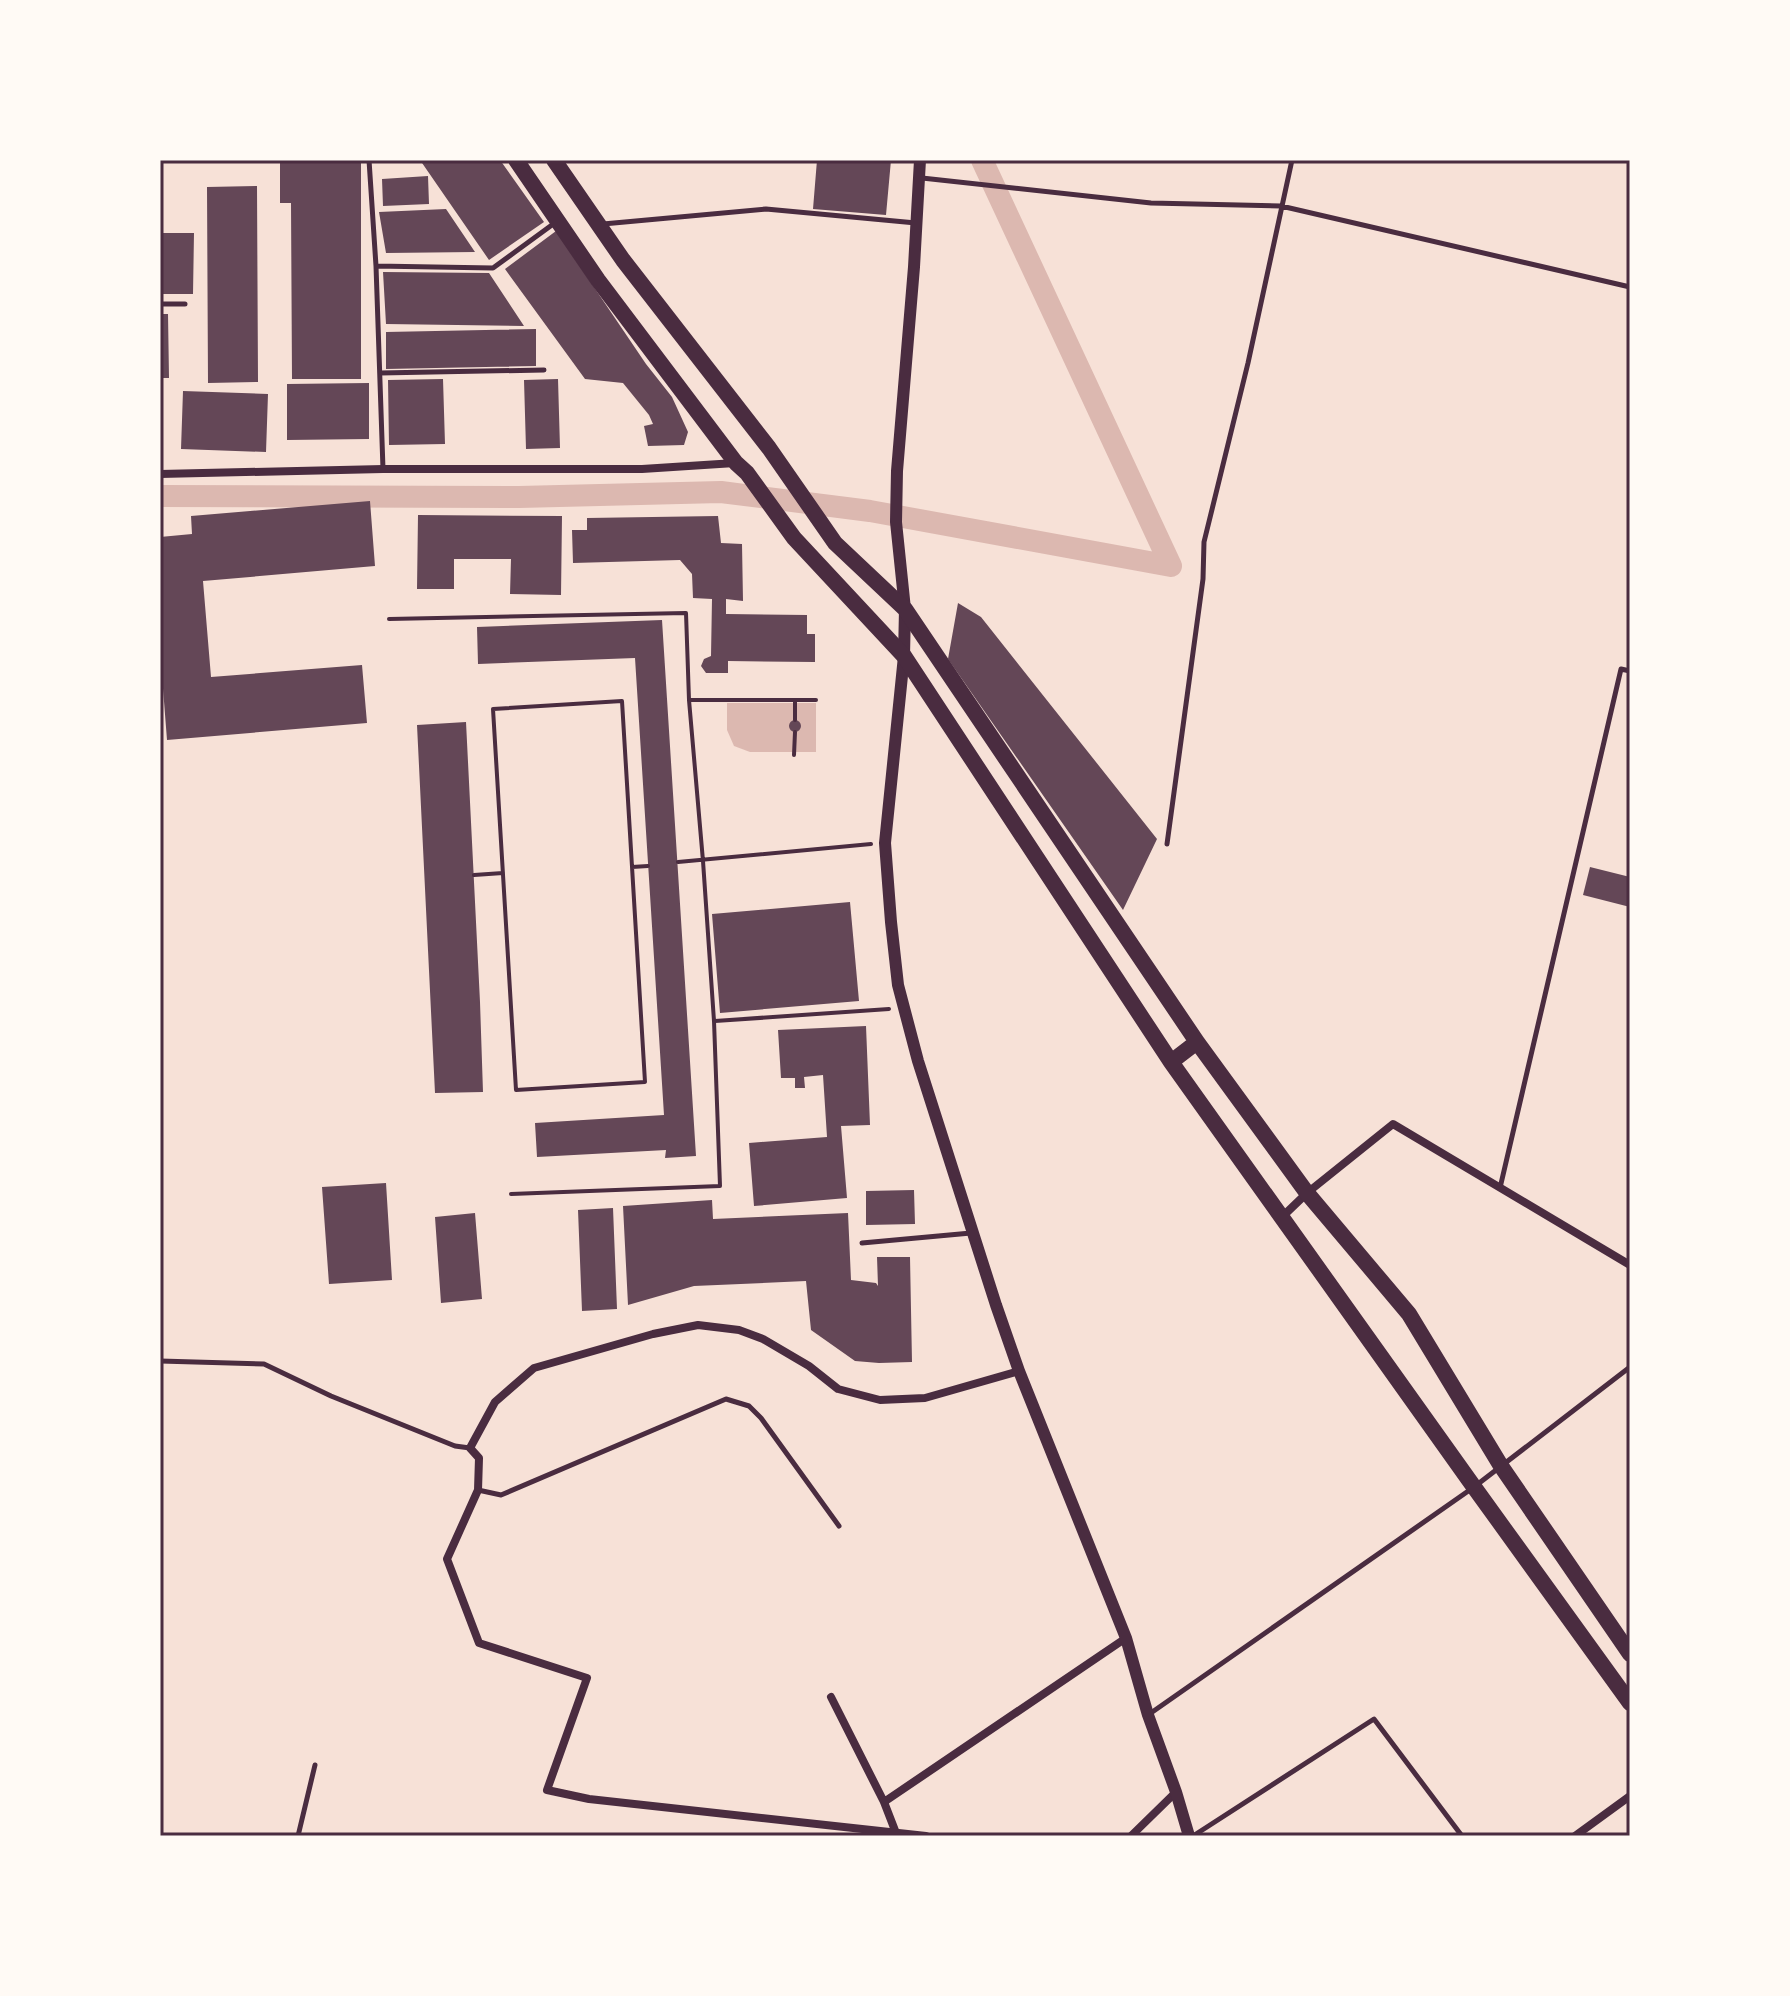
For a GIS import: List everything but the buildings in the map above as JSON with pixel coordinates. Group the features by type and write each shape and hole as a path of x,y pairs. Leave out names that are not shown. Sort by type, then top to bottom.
{"main road":[{"path":"516,160 598,280 794,538 904,656 1171,1062 1630,1703"},
{"path":"554,160 623,260 769,448 835,543 905,609 1197,1042 1307,1193 1409,1314 1501,1466 1630,1654"},
{"path":"1171,1062 1197,1042"}],"street":[{"path":"920,160 897,471 896,522 905,609 904,656 885,843 898,985 918,1061 1019,1371 1126,1638 1148,1715 1191,1836"},
{"path":"160,474 383,469 742,468"},
{"path":"1282,1217 1393,1124 1630,1265"},
{"path":"923,1836 589,1799 547,1790 587,1678 479,1643 447,1559 478,1490 479,1458 470,1448 495,1402 534,1368 653,1334 698,1325 739,1330 763,1339 809,1366 838,1389 880,1400 925,1398 1019,1371"},
{"path":"884,1802 1126,1638"},
{"path":"831,1697 884,1802 896,1833"},
{"path":"1131,1836 1176,1792"},
{"path":"1575,1836 1630,1796"}],"lane":[{"path":"369,160 383,469"},
{"path":"1167,844 1203,579 1204,542 1248,363 1292,160"},
{"path":"919,178 1151,203 1281,206 1630,287"},
{"path":"597,224 766,209 917,223"},
{"path":"376,266 493,268 558,221"},
{"path":"160,304 185,304"},
{"path":"380,373 544,370"},
{"path":"1500,1189 1621,669 1630,671"},
{"path":"862,1243 972,1233"},
{"path":"160,1361 264,1364 331,1396 455,1446 470,1448"},
{"path":"1148,1715 1474,1487 1630,1367"},
{"path":"478,1490 501,1495 726,1399 749,1406 761,1418 839,1526"},
{"path":"1191,1836 1374,1719 1462,1836"},
{"path":"298,1836 315,1765"}],"path":[{"path":"389,619 686,613 689,700 714,1021 720,1186 511,1194"},
{"path":"689,700 816,700"},
{"path":"795,700 795,720"},
{"path":"622,701 632,867 645,1082 516,1090 493,709 622,701"},
{"path":"794,755 795,732"},
{"path":"678,862 885,843"},
{"path":"632,867 648,866"},
{"path":"474,875 503,873"},
{"path":"714,1021 904,1007"}],"shaded area":[{"path":"727,703 816,703 816,752 750,752 734,746 727,730"}],"waterway":[{"path":"160,496 519,497 721,492 870,511 1171,566 982,160"}]}
